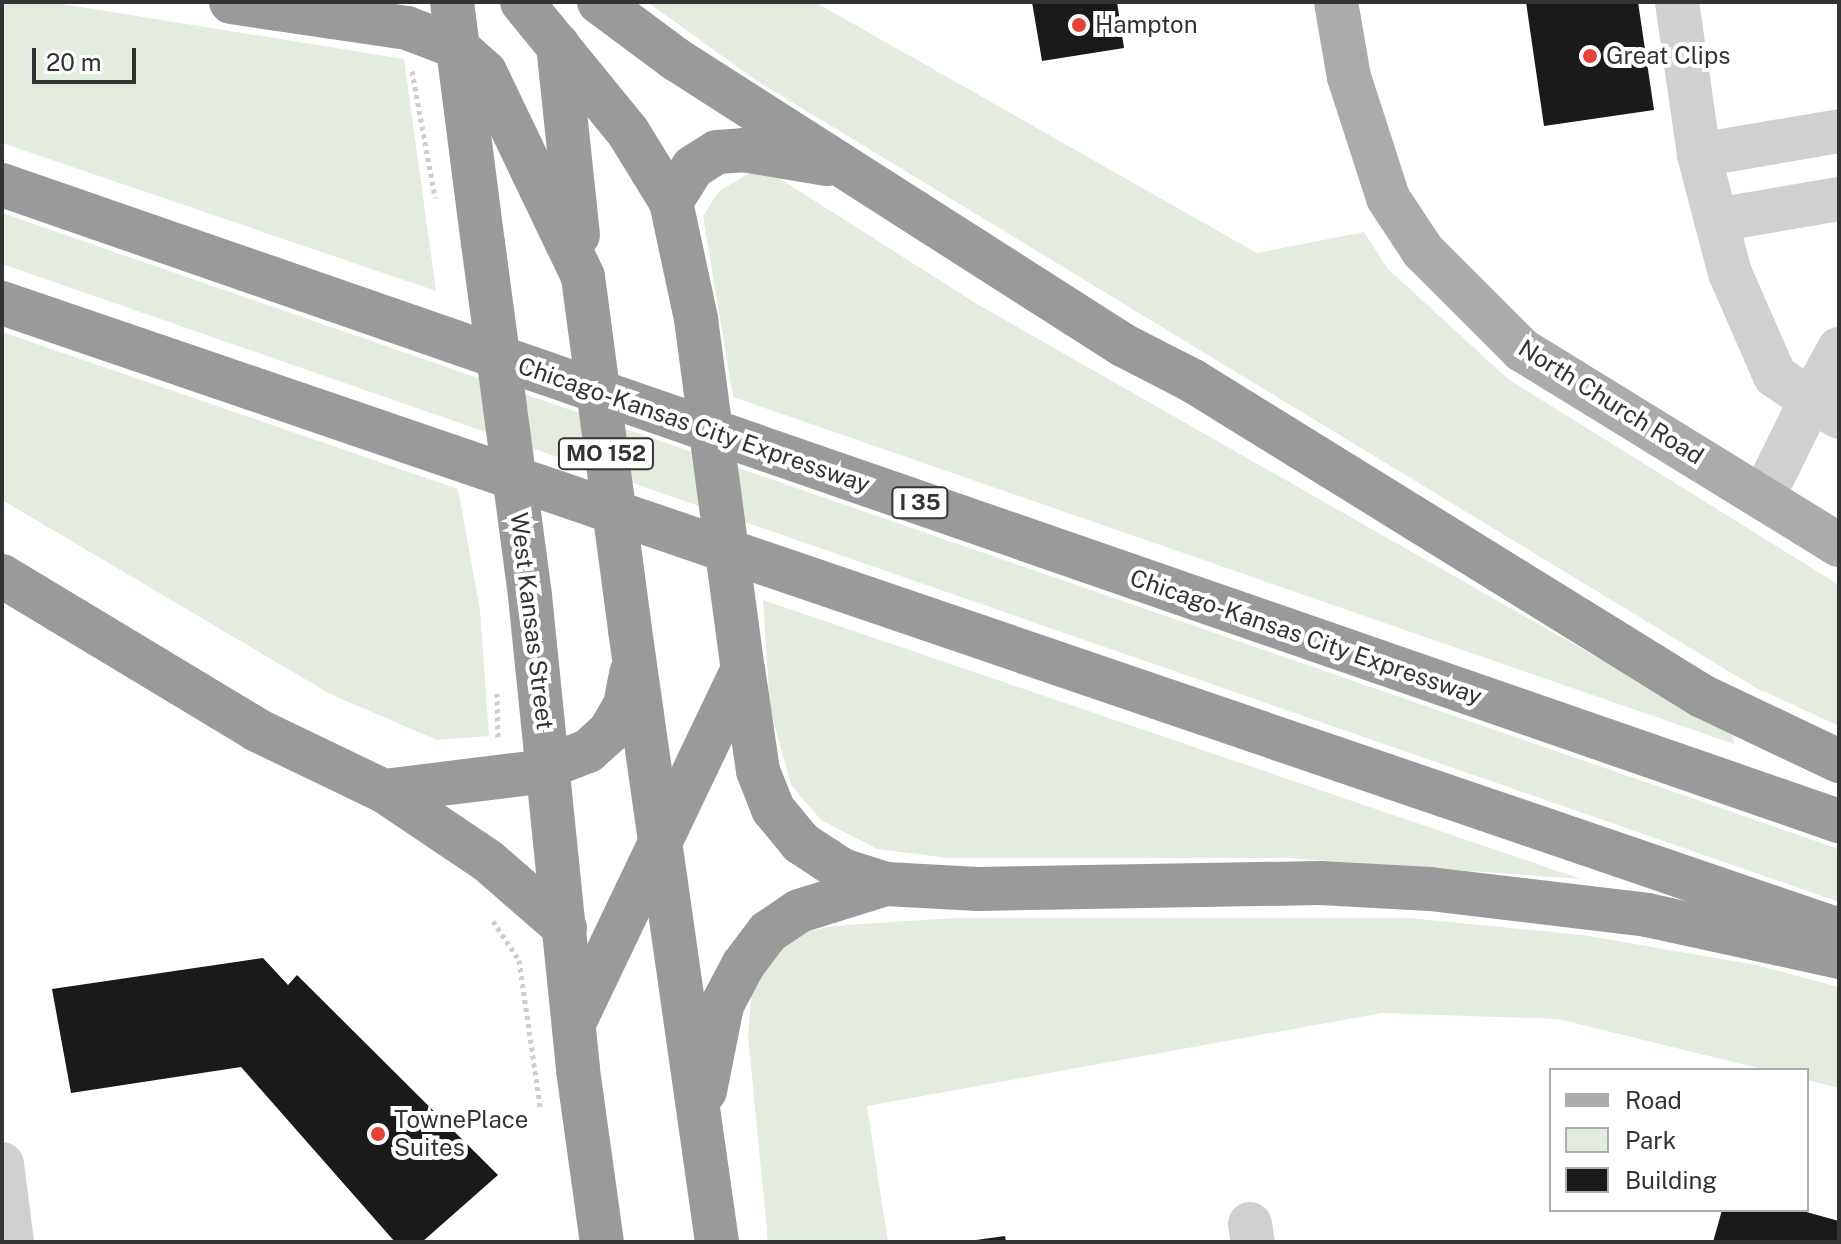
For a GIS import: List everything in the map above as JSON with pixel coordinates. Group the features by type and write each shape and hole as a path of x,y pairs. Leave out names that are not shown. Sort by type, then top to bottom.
{"highway":[{"name":"West Kansas Street","path":"452,2 530,596 602,1242"},
{"path":"522,2 628,132 671,202 696,319 758,771 773,809 811,850 842,870 886,884 978,889 1321,883 1430,889 1647,915 1839,957"},
{"name":"MO 152","path":"554,2 583,277 632,644"},
{"path":"599,2 618,21 1123,345 1193,381 1688,687 1839,761"},
{"path":"254,3 407,28 457,47 485,72 583,277"},
{"path":"671,202 693,167 717,152 743,150 845,168"},
{"name":"Chicago-Kansas City Expressway","path":"2,185 1839,821"},
{"path":"2,303 1839,930"},
{"path":"2,576 257,730 384,791 488,861 565,928"},
{"path":"384,791 550,768 588,751 610,731 625,705 632,644"},
{"path":"632,644 659,853 717,1242"},
{"path":"575,1021 659,853 743,669"},
{"path":"699,1124 722,1005 751,954 768,932 799,911 886,884"}],"main road":[{"name":"North Church Road","path":"1336,2 1349,77 1371,150 1388,198 1423,251 1522,350 1839,545"}],"street":[{"path":"1677,2 1699,155 1730,273 1775,376 1825,409"},
{"path":"1699,155 1839,131"},
{"path":"1716,220 1839,199"},
{"path":"1763,497 1825,409 1839,349"},
{"path":"2,1164 8,1224"}],"path":[{"path":"407,28 435,202"}],"green space":[{"path":"2,2 50,2 404,59 436,291 2,143"},
{"path":"647,2 815,2 1257,253 1364,232 1388,269 1508,379 1839,585 1839,726 1756,688 757,81"},
{"path":"750,173 771,173 977,304 1733,735 1734,744 733,397 703,216 719,191"},
{"path":"2,213 1839,849 1839,902 2,264"},
{"path":"2,332 458,489 480,610 489,736 437,740 330,694 2,500"},
{"path":"763,600 1581,879 1287,858 948,858 877,849 821,820 791,785 770,709"},
{"path":"953,918 1409,918 1583,935 1756,965 1839,987 1839,1088 1809,1080 1809,1068 1758,1068 1558,1019 1382,1013 867,1106 888,1242 768,1242 748,1036 752,985 791,935 833,926"}],"building":[{"name":"Hampton","path":"1032,2 1117,2 1124,48 1042,61"},
{"name":"Great Clips","path":"1526,2 1638,2 1654,110 1544,126"},
{"name":"TownePlace Suites","path":"263,958 288,985 297,975 498,1175 422,1242 395,1242 241,1067 71,1093 52,989"},
{"path":"1721,1212 1806,1212 1839,1221 1839,1242 1713,1242"},
{"path":"1005,1236 1006,1242 976,1242 976,1240"}],"place":[{"name":"Hampton","path":"1079,25"},
{"name":"Great Clips","path":"1590,56"},
{"name":"TownePlace Suites","path":"378,1134"}]}
